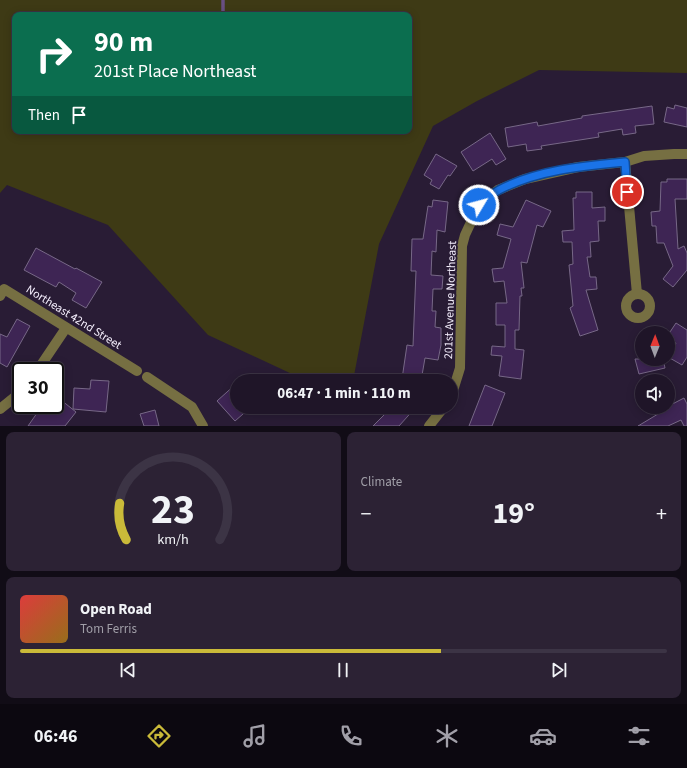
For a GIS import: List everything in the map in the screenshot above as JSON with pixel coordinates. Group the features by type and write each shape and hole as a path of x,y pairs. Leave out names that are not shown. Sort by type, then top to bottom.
{"street":[{"path":"637,294 625,162 644,156 687,154"},
{"name":"201st Avenue Northeast","path":"458,374 460,368 462,246 465,235 479,205 498,190 525,179 578,167 625,162"},
{"name":"Northeast 42nd Street","path":"0,296 4,289 137,371"},
{"path":"43,362 66,328"},
{"path":"147,377 192,407 203,426"},
{"path":"0,409 12,399"},
{"path":"429,426 438,414"}],"shaded area":[{"path":"0,0 687,0 687,73 539,70 477,101 433,126 379,244 354,374 292,374 208,335 108,225 7,185 0,193"}],"building":[{"path":"675,105 687,108 687,127 664,122 667,107 674,109"},
{"path":"652,106 654,124 635,126 636,133 623,135 622,129 598,133 599,137 541,146 542,149 527,151 526,144 508,147 505,128 537,122 538,126 582,118 582,116"},
{"path":"490,133 506,159 496,165 492,159 473,171 461,152"},
{"path":"436,154 457,166 450,176 448,175 439,189 430,184 432,180 424,175"},
{"path":"667,179 687,179 687,199 675,199 678,249 684,246 687,253 687,270 673,287 663,279 673,266 664,243 657,243 656,226 652,226 651,212 660,211 661,182 667,182"},
{"path":"576,192 592,192 592,208 605,207 605,221 598,221 599,241 590,242 591,257 587,257 590,277 596,277 597,289 586,290 598,330 580,336 570,308 573,306 569,265 573,264 572,242 563,242 562,231 574,230 573,198 576,198"},
{"path":"433,200 448,202 445,232 437,230 436,252 432,251 431,275 443,276 442,289 433,289 432,311 436,311 435,327 441,328 441,345 438,360 425,358 422,374 403,374 407,345 413,346 416,271 411,271 412,239 423,239 428,206 432,207"},
{"path":"526,200 551,211 543,227 537,225 527,263 521,262 524,288 521,288 522,296 520,296 519,330 515,330 515,349 524,350 521,379 499,376 502,356 491,355 492,346 505,347 505,325 496,325 496,303 507,303 504,281 494,282 492,269 503,268 511,239 497,235 500,224 513,227"},
{"path":"36,248 102,282 86,308 72,300 76,293 59,282 56,287 24,270"},
{"path":"17,319 30,326 7,367 0,363 0,334 7,337"},
{"path":"676,323 687,330 687,357 682,365 675,361 676,343 674,326"},
{"path":"637,366 665,366 665,368 639,374"},
{"path":"91,380 109,381 106,412 73,409 74,388 90,389"},
{"path":"485,385 505,393 492,426 469,426"},
{"path":"230,389 230,414 243,414 235,421 217,401"},
{"path":"684,398 687,404 687,426 684,426 681,420 668,426 638,426 658,414 675,414 675,403"},
{"path":"64,402 76,412 65,426 28,426 36,414 64,414"},
{"path":"155,410 159,426 144,426 140,414"},
{"path":"385,414 410,414 399,426 373,426"}],"waterway":[{"path":"223,0 223,12"}],"route":[{"path":"479,205 498,190 525,179 578,167 625,162 627,192"}]}
